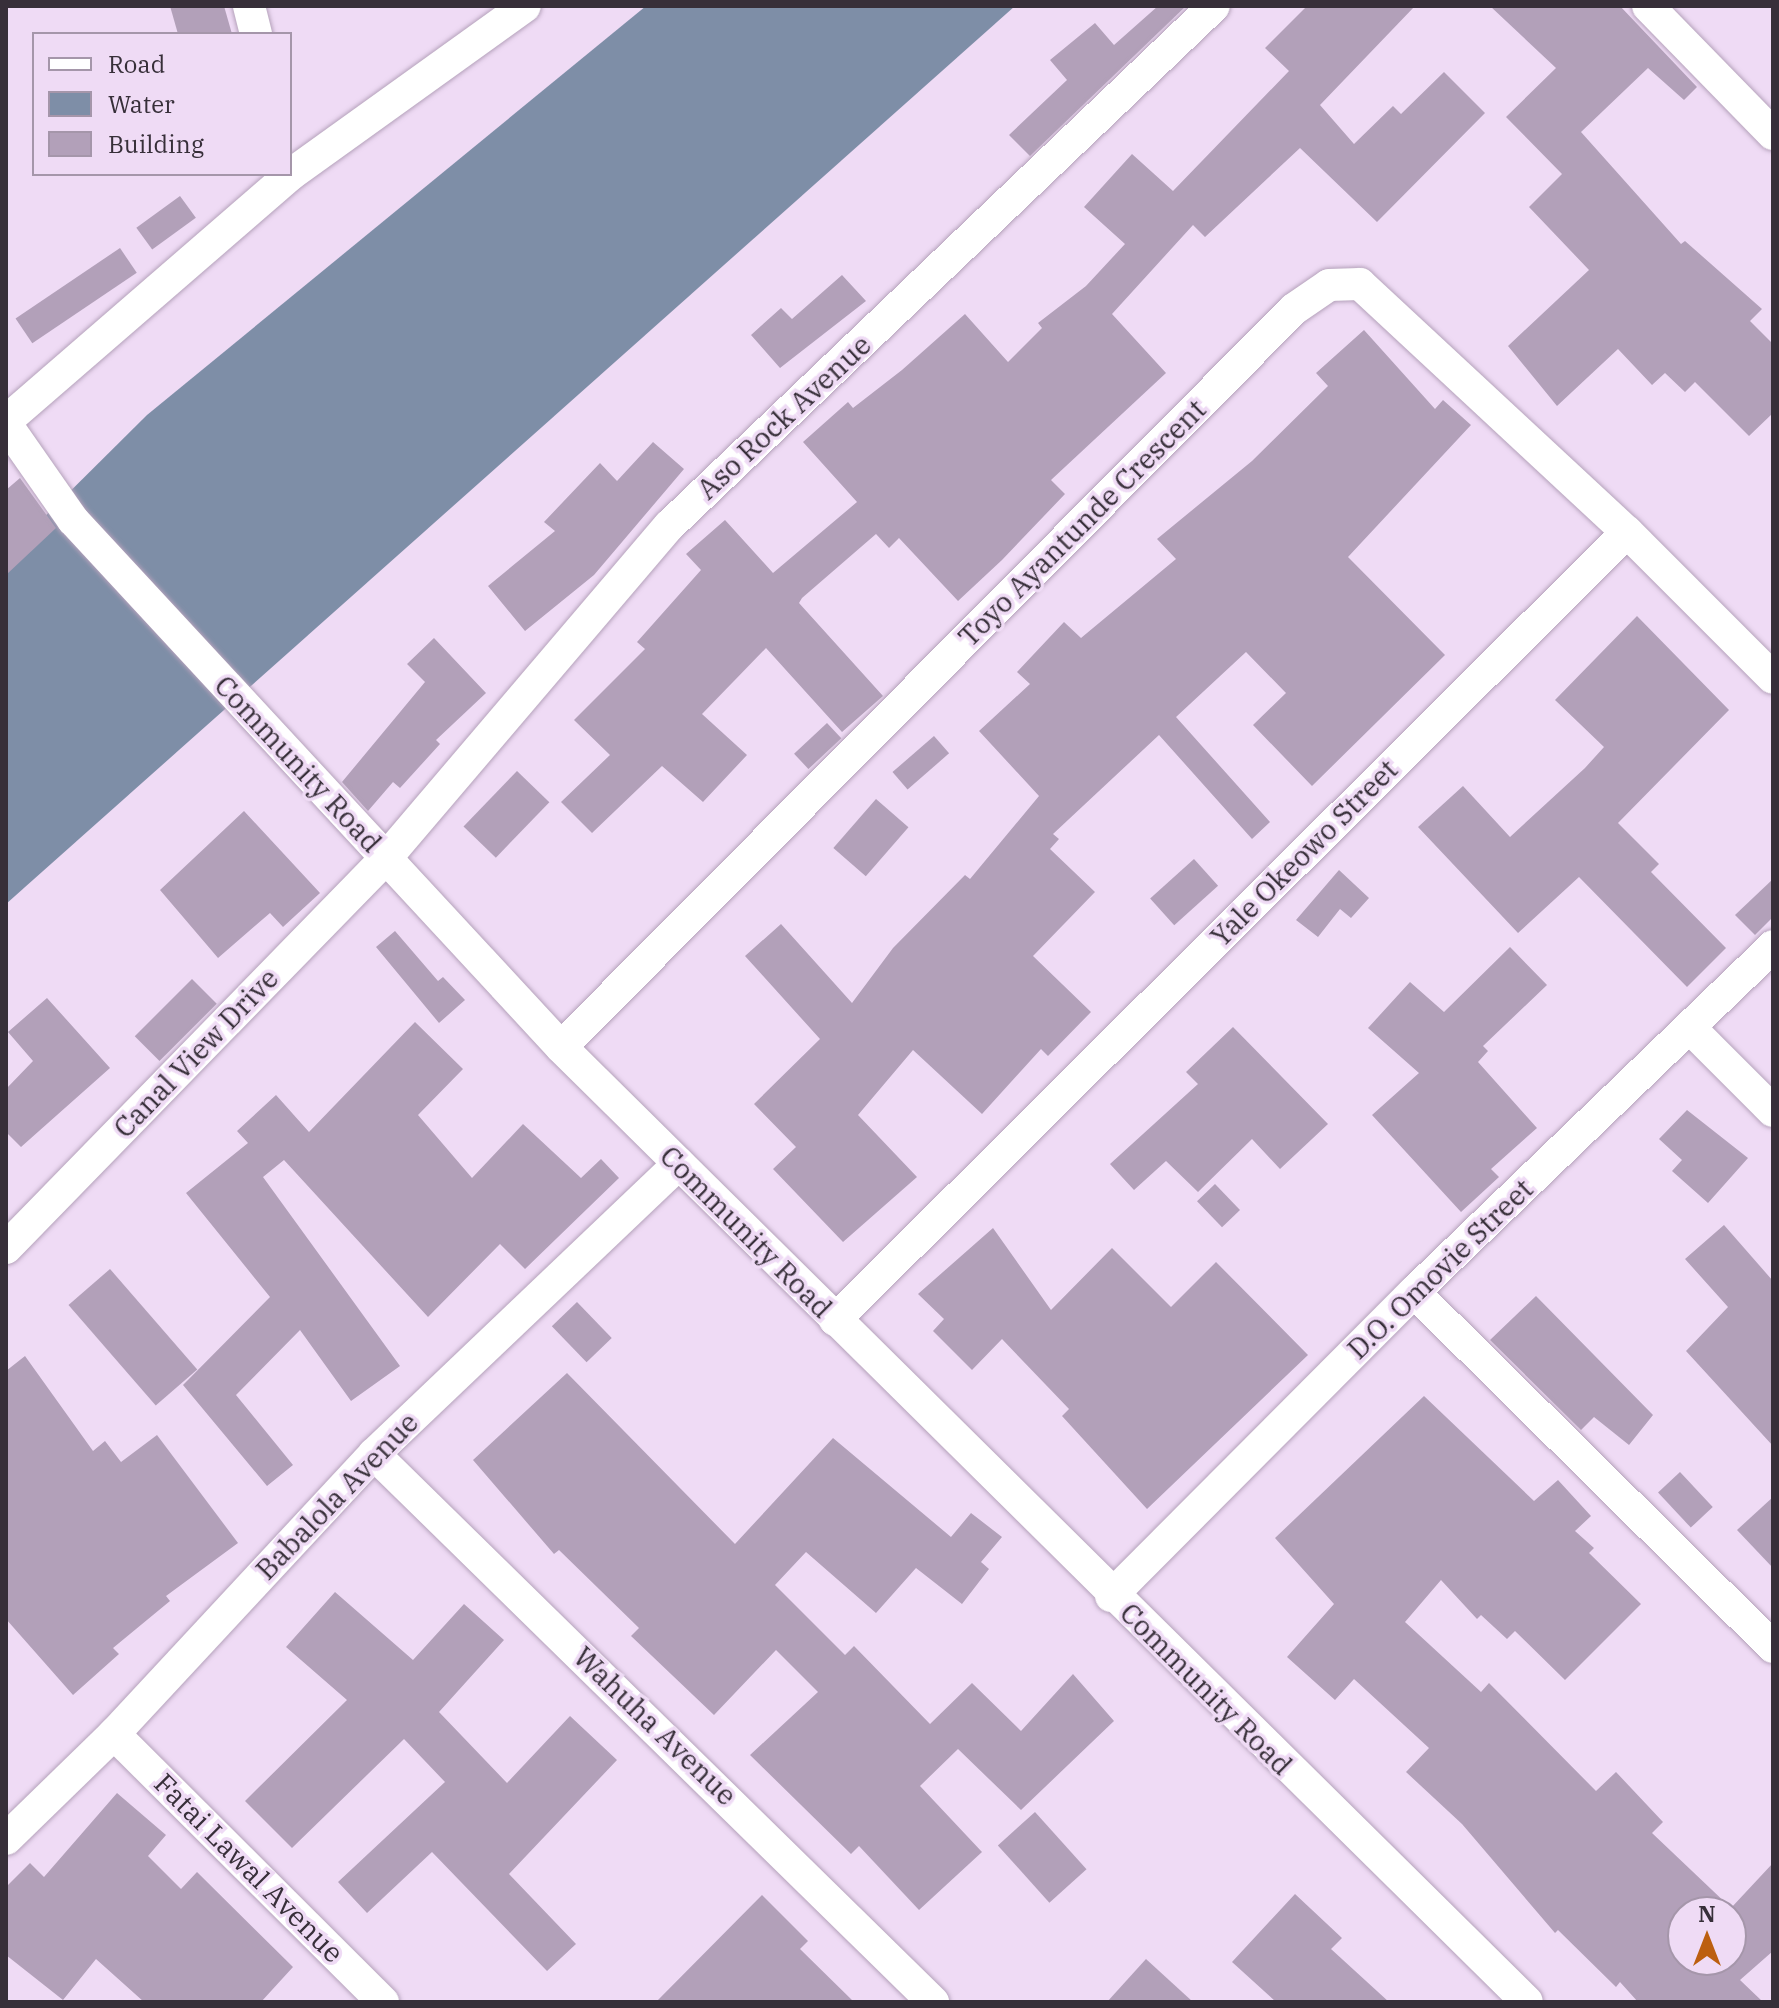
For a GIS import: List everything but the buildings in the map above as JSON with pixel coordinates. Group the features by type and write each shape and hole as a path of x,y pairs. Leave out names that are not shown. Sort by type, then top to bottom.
{"street":[{"path":"249,6 256,32"},
{"path":"292,173 489,20 525,6"},
{"name":"Aso Rock Avenue","path":"387,857 669,526 1214,6"},
{"path":"1648,6 1773,134"},
{"path":"6,422 289,176"},
{"name":"Toyo Ayantunde Crescent","path":"561,1047 1294,309 1329,285 1360,284 1627,532"},
{"name":"Community Road","path":"6,422 73,520 289,759 387,857 561,1047 1111,1596 1527,2002"},
{"path":"1627,532 1773,678"},
{"name":"Yale Okeowo Street","path":"835,1320 1627,532"},
{"name":"Canal View Drive","path":"6,1248 387,857"},
{"name":"D.O. Omovie Street","path":"1111,1596 1414,1292 1691,1029 1773,946"},
{"path":"1691,1029 1773,1111"},
{"name":"Babalola Avenue","path":"6,1839 114,1734 374,1454 679,1164"},
{"path":"1414,1292 1773,1647"},
{"name":"Wahuha Avenue","path":"374,1454 933,2002"},
{"name":"Fatai Lawal Avenue","path":"114,1734 383,2002"}],"water":[{"path":"646,6 1015,6 6,904 6,555 147,415"}]}
